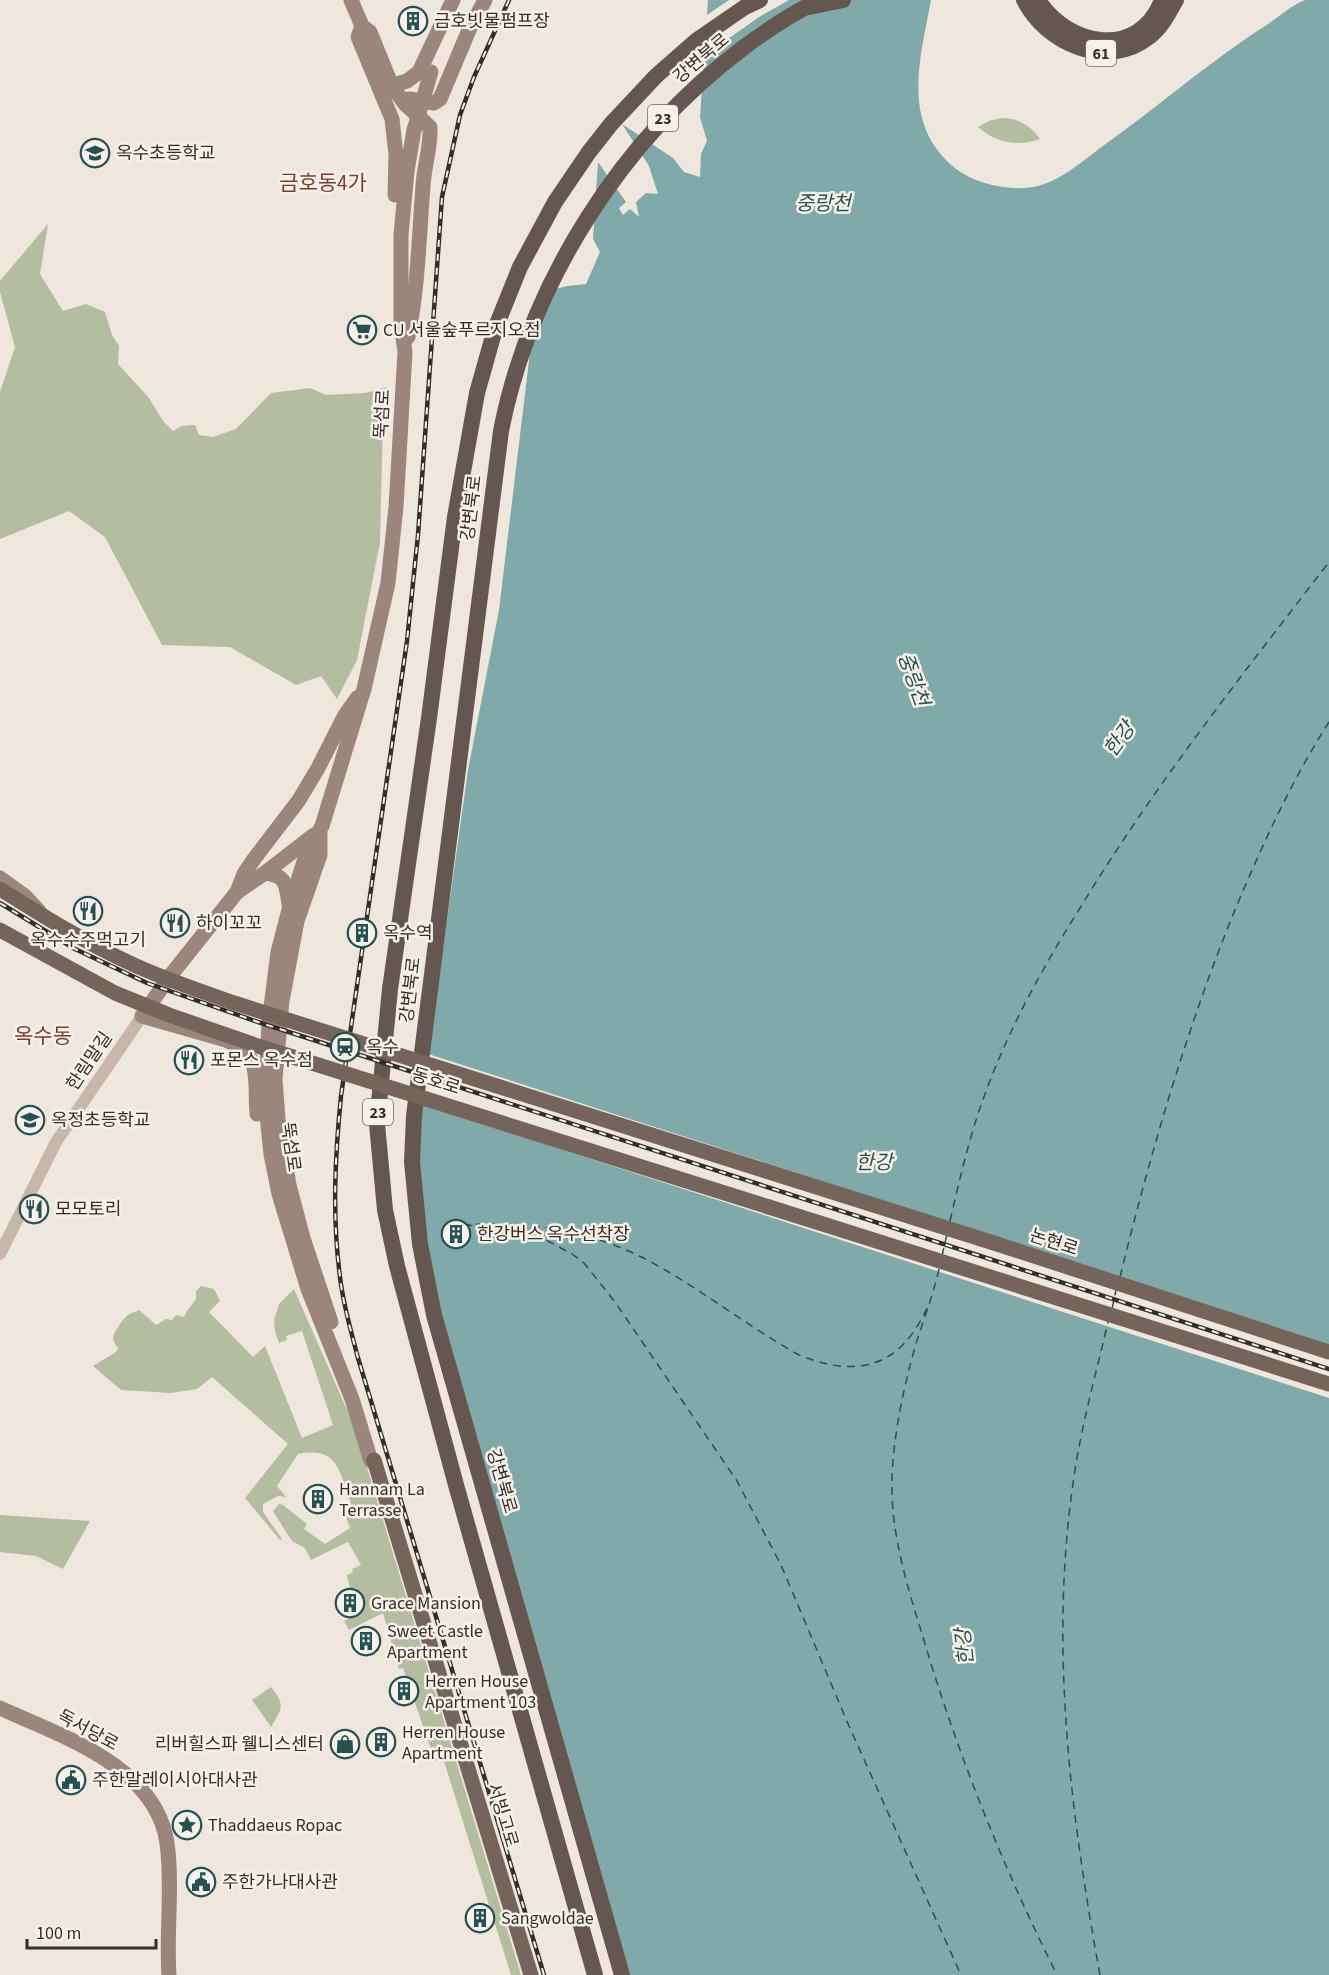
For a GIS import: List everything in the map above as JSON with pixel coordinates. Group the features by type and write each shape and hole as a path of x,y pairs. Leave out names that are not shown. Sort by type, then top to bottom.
{"highway":[{"name":"강변북로","path":"622,1975 434,1315 420,1244 412,1162 414,1116 501,431 518,362 541,303 562,264 595,208 630,156 652,130 701,81 762,34 820,0"},
{"path":"802,9 843,0"},
{"name":"61","path":"1024,0 1043,26 1058,38 1085,50 1104,53 1131,48 1148,39 1160,27 1176,0"},
{"path":"1038,0 1052,17 1066,28 1083,36 1105,40 1123,39 1138,32 1150,21 1162,0"},
{"name":"강변북로","path":"595,1975 456,1485 397,1266 385,1210 377,1124 390,989 458,495 477,393 495,329 530,247 555,202 589,152 632,99 656,76 697,40 753,2"}],"main road":[{"path":"351,0 362,26 370,32 377,47 392,119 396,155 393,324 405,352"},
{"path":"385,91 413,77 422,67 453,0"},
{"name":"뚝섬로","path":"373,1461 352,1399 308,1289 279,1194 271,1154 266,1106 269,1023 278,952 290,906 306,855 320,830 364,689 381,619 393,550 405,352 401,323 401,235 406,182 435,74 464,0"},
{"name":"뚝섬로","path":"435,74 473,0"},
{"path":"385,91 417,102 434,103 440,99 469,30 485,0"},
{"path":"362,26 358,37 371,69 385,91 405,104 429,127 419,254 411,323 405,352"},
{"path":"377,47 385,55 394,71 399,73 416,69 429,53"},
{"name":"뚝섬로","path":"411,323 411,231 419,131"},
{"path":"331,1348 312,1318 299,1291 276,1218 259,1138 255,1071 249,1055 236,1044 226,1040 142,1016 170,976 237,892 244,874 299,800 345,715 364,689"},
{"path":"249,869 320,830"},
{"path":"237,892 266,873 320,830"},
{"name":"뚝섬로","path":"320,830 320,855 297,921 282,1001 275,1079 278,1119 289,1185 303,1238 373,1461"},
{"path":"266,873 283,879 290,906"},
{"path":"0,878 25,896 43,916"},
{"name":"동호로","path":"0,889 69,932 132,964 231,1002 766,1171"},
{"name":"동호로","path":"0,930 115,993 169,1015 268,1049 1329,1384"},
{"name":"논현로","path":"766,1171 1329,1352"},
{"name":"서빙고로","path":"373,1461 529,1975"},
{"name":"독서당로","path":"0,1708 91,1750 122,1770 152,1803 167,1843 169,1975"}],"street":[{"name":"한림말길","path":"0,1254 56,1142 142,1016"}],"green space":[{"path":"1001,118 1023,123 1040,139 1024,143 1008,142 992,137 978,127"},
{"path":"48,224 40,274 63,311 86,304 105,312 112,335 119,346 118,364 149,398 163,421 173,431 182,426 195,425 199,435 213,437 236,429 271,393 310,388 326,395 365,393 388,387 383,417 380,542 357,660 337,699 321,676 296,685 230,647 162,645 105,537 69,511 0,539 0,392 15,347 0,292 0,281"},
{"path":"201,1286 214,1289 220,1301 209,1312 253,1357 265,1346 302,1438 333,1425 302,1331 286,1336 287,1340 279,1343 276,1335 274,1320 279,1304 294,1289 355,1428 521,1975 511,1975 443,1758 435,1761 403,1668 399,1669 383,1613 349,1630 344,1621 360,1613 356,1588 350,1589 347,1575 353,1572 352,1569 361,1565 348,1542 311,1560 305,1548 292,1541 273,1511 279,1504 283,1505 307,1524 304,1529 325,1544 350,1528 343,1508 351,1503 335,1464 322,1454 298,1454 277,1486 286,1497 278,1496 263,1504 263,1512 282,1539 280,1540 245,1498 288,1444 212,1377 197,1389 171,1393 121,1390 93,1366 116,1352 118,1348 113,1336 128,1315 139,1310 156,1325 166,1319 172,1320 176,1315 184,1317 196,1299 196,1291"},
{"path":"0,1515 90,1521 63,1569 36,1556 0,1552"},
{"path":"271,1687 279,1698 281,1706 271,1727 252,1700"}],"water":[{"name":"한강","path":"708,0 931,0 922,45 918,90 927,132 938,151 965,175 996,186 1028,188 1048,183 1066,173 1227,52 1297,4 1306,0 1329,0 1329,1975 624,1975 439,1321 417,1177 418,1127 468,770 499,610 537,294 567,286 586,284 600,252 593,239 598,162 626,202 619,208 623,215 630,209 639,217 636,202 646,193 658,194 649,166 622,124 673,158 684,172 700,177 701,154 707,141 700,117"}],"pier":[{"path":"729,0 789,0 759,17 701,58 704,17"},
{"path":"425,1053 1329,1344 1329,1398 418,1103"}],"ferry route":[{"path":"950,1221 970,1140 994,1069 1028,998 1053,953 1108,863 1168,775 1329,562"},
{"path":"1120,1277 1170,1095 1215,961 1276,817 1329,722"},
{"path":"927,1308 904,1344 890,1355 875,1363 840,1366 799,1355 660,1267 613,1245 588,1237 538,1227 512,1224 460,1225 483,1226 546,1240 584,1263 615,1302 737,1481 781,1565 849,1726 961,1975"},
{"path":"942,1256 947,1234"},
{"path":"939,1269 915,1347 897,1428 892,1477 897,1538 917,1618 966,1766 1018,1893 1057,1975"},
{"path":"1112,1309 1116,1290"},
{"path":"1100,1975 1080,1855 1073,1795 1067,1734 1063,1612 1066,1552 1075,1470 1108,1322"}],"railway":[{"path":"509,0 474,77 460,115 442,197 418,535 407,641 341,1096 335,1209 341,1287 358,1358 544,1975"},
{"path":"0,903 75,949 147,983 258,1022 1329,1369"}],"place":[{"name":"금호빗물펌프장","path":"413,21"},
{"name":"옥수초등학교","path":"95,153"},
{"name":"CU 서울숲푸르지오점","path":"362,330"},
{"name":"옥수수주먹고기","path":"88,911"},
{"name":"하이꼬꼬","path":"175,923"},
{"name":"옥수역","path":"362,933"},
{"name":"옥수","path":"345,1047"},
{"name":"포몬스 옥수점","path":"189,1060"},
{"name":"옥정초등학교","path":"30,1120"},
{"name":"모모토리","path":"34,1209"},
{"name":"한강버스 옥수선착장","path":"456,1234"},
{"name":"Hannam La Terrasse","path":"318,1499"},
{"name":"Grace Mansion","path":"350,1603"},
{"name":"Sweet Castle Apartment","path":"366,1641"},
{"name":"Herren House Apartment 103","path":"404,1691"},
{"name":"Herren House Apartment","path":"381,1742"},
{"name":"리버힐스파 웰니스센터","path":"345,1744"},
{"name":"주한말레이시아대사관","path":"71,1780"},
{"name":"Thaddaeus Ropac","path":"187,1825"},
{"name":"주한가나대사관","path":"201,1882"},
{"name":"Sangwoldae","path":"480,1918"}],"district":[{"name":"금호동4가","path":"323,183"},
{"name":"옥수동","path":"43,1036"}],"water label":[{"name":"중랑천","path":"823,203"},
{"name":"중랑천","path":"914,679"}]}
